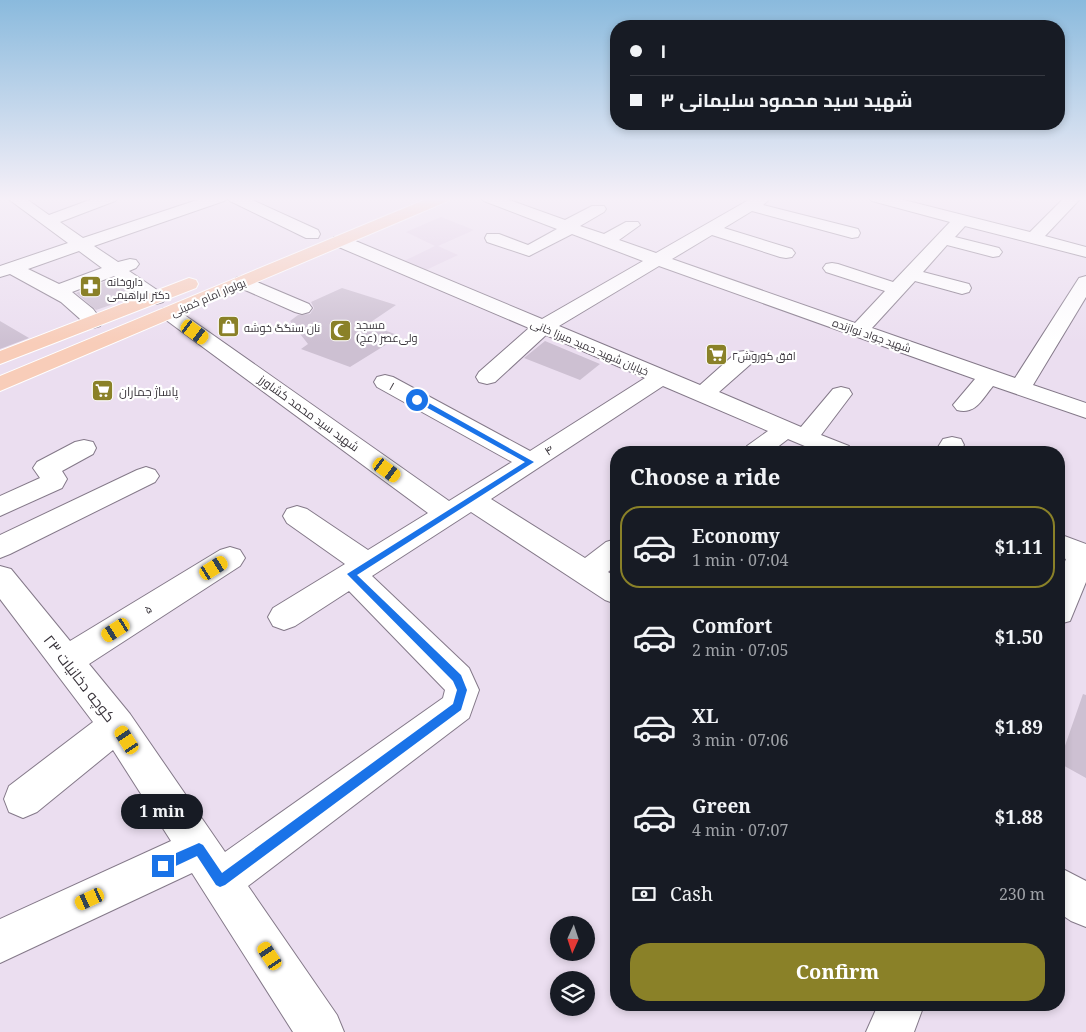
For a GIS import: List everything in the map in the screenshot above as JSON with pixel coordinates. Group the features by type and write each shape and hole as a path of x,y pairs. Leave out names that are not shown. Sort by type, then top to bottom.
{"main road":[{"name":"بولوار امام خمینی","path":"0,358 93,322 164,301 243,282 328,246"},
{"name":"بولوار امام خمینی","path":"0,384 164,301 204,278"}],"street":[{"path":"6,270 78,246"},
{"name":"شهید سید محمد کشاورز","path":"93,246 123,266 164,301 448,514"},
{"name":"خیابان شهید حمید میرزا خانی","path":"352,246 825,446"},
{"path":"516,246 529,251 537,246"},
{"name":"شهید جواد نوازنده","path":"619,246 1086,411"},
{"path":"487,377 543,327 682,246"},
{"path":"763,246 786,253"},
{"path":"858,331 937,246"},
{"path":"971,246 993,252"},
{"path":"1063,246 1086,252"},
{"path":"56,292 123,266"},
{"path":"832,268 897,289"},
{"path":"6,270 45,284 86,311 93,322"},
{"path":"911,274 962,288"},
{"path":"243,282 302,308"},
{"path":"1020,388 1086,282"},
{"path":"703,394 745,358"},
{"name":"۴","path":"284,616 531,462 661,377"},
{"path":"965,405 989,377"},
{"name":"۱","path":"385,382 531,462"},
{"path":"769,446 795,434 841,394"},
{"path":"0,507 52,482 54,479 46,468 84,448"},
{"path":"0,547 146,476"},
{"path":"471,499 521,532 560,554 610,588"},
{"path":"0,941 210,865 457,707 462,690 457,678 359,569 297,516"},
{"path":"1065,591 1076,552"},
{"path":"587,572 610,555"},
{"name":"۵","path":"66,660 230,558"},
{"name":"کوچه دخانیات ۲۳","path":"0,577 117,725 320,1032"},
{"path":"23,799 117,725"},
{"path":"1065,892 1086,906"},
{"path":"890,1032 899,1011"}],"shaded area":[{"path":"435,246 458,255 426,270 404,261"}],"building":[{"path":"111,279 134,297 96,310 76,293"},
{"name":"مسجد ولی‌عصر (عج)","path":"342,288 396,305 368,324 400,336 350,367 301,349 308,344 290,321 298,315 310,314 314,308 311,302"},
{"path":"0,321 29,338 0,349"},
{"path":"545,341 600,364 580,380 524,358"},
{"path":"1083,694 1086,695 1086,778 1065,766 1065,746"}],"place":[{"name":"داروخانه دکتر ابراهیمی","path":"91,287"},
{"name":"نان سنگگ خوشه","path":"228,327"},
{"name":"مسجد ولی‌عصر (عج)","path":"340,330"},
{"name":"افق کوروش۲","path":"716,355"},
{"name":"پاساژ جماران","path":"103,391"}],"route":[{"path":"163,866 199,849 220,881 457,707 462,690 457,678 351,574 531,462 417,400"}]}
